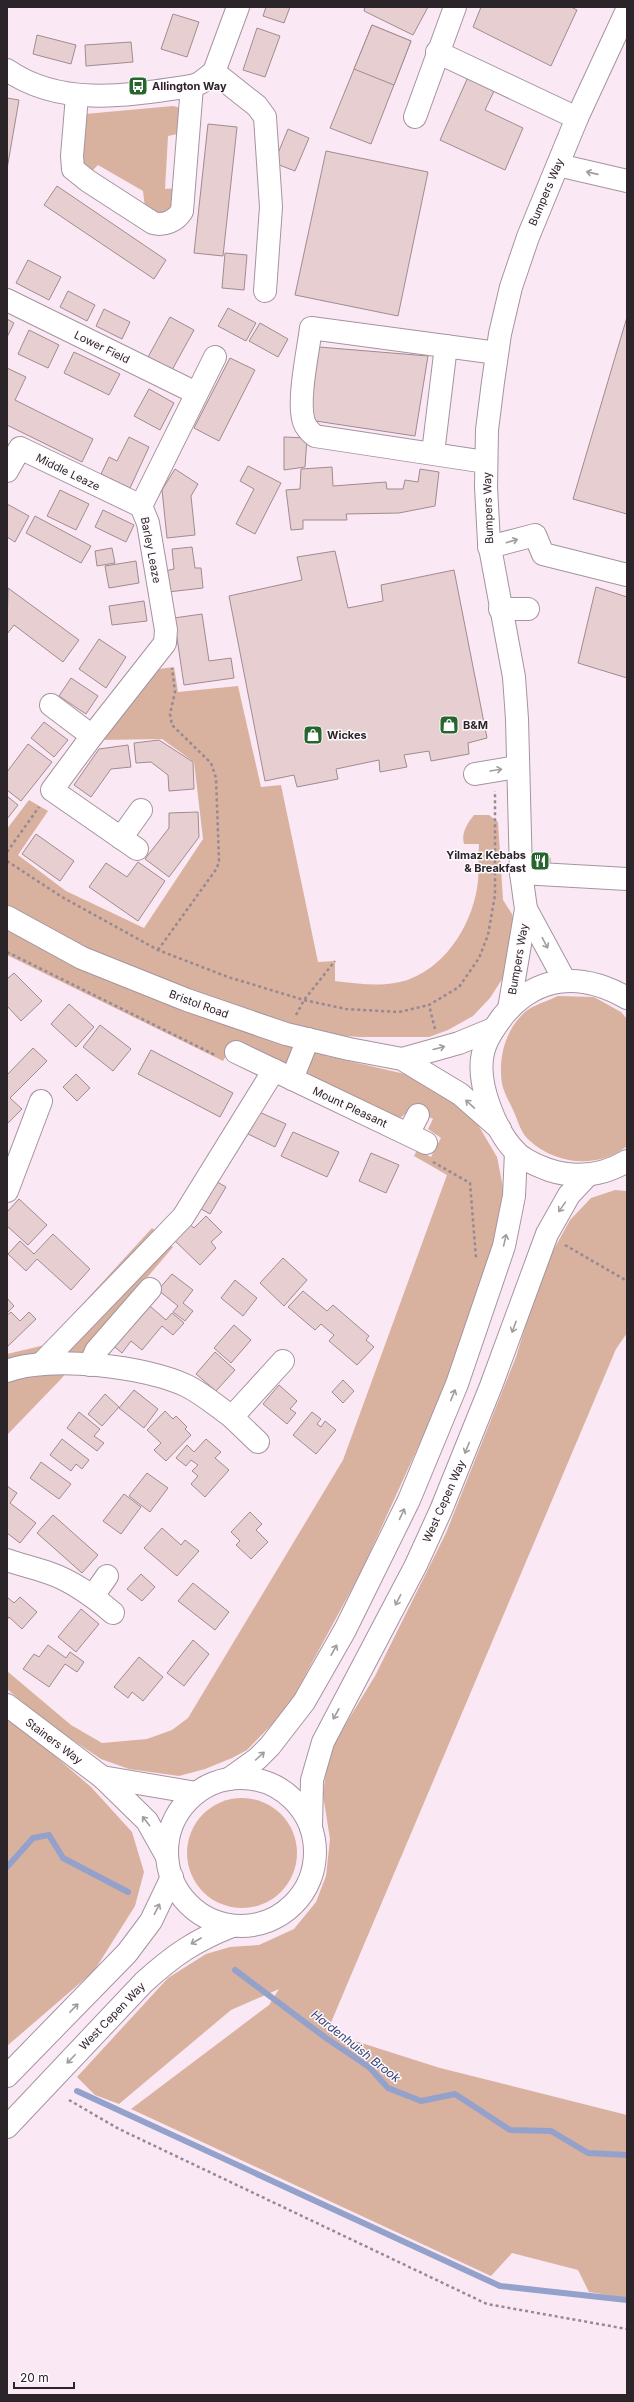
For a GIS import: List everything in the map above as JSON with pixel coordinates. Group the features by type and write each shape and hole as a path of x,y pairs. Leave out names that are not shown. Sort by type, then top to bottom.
{"main road":[{"path":"7,70 49,90 77,96 117,95 200,84 214,72 238,7"},
{"path":"415,117 437,52 455,7"},
{"name":"Bumpers Way","path":"509,1009 526,909 521,873 518,719 514,677 489,547 486,487 487,430 497,353 511,288 528,237 577,118 627,10"},
{"path":"437,52 577,118"},
{"path":"214,72 257,106 265,117 271,207 265,291"},
{"path":"77,96 72,156 73,168 88,181 153,223 158,224 175,219 183,208 192,86"},
{"path":"558,165 627,180"},
{"name":"Lower Field","path":"7,300 196,393"},
{"path":"486,462 315,436 308,431 304,422 301,407 311,328 497,353"},
{"path":"433,453 446,346"},
{"name":"Barley Leaze","path":"52,790 165,643 166,630 148,523 141,506 215,357"},
{"name":"Middle Leaze","path":"7,471 20,448 141,506"},
{"path":"489,547 535,534 543,554 627,575"},
{"path":"500,609 528,609"},
{"path":"51,705 92,736"},
{"path":"485,772 518,767"},
{"path":"52,790 129,844 141,810"},
{"path":"521,873 627,879"},
{"name":"Bumpers Way","path":"526,909 565,981"},
{"name":"Bristol Road","path":"7,917 82,958 135,980 286,1034 402,1059 460,1094 500,1129"},
{"path":"622,1167 586,1176 562,1174 538,1166 516,1152 500,1129 486,1099 483,1077 483,1054 493,1029 509,1009 523,996 543,984 565,981 590,982 623,992"},
{"name":"Bristol Road","path":"402,1059 459,1043 493,1029"},
{"path":"41,1364 183,1218 308,1039"},
{"name":"Mount Pleasant","path":"227,1054 283,1075 417,1139 418,1115"},
{"path":"7,1191 41,1101"},
{"path":"229,1779 257,1759 270,1746 304,1702 345,1630 409,1500 457,1384 504,1246 514,1196 516,1152"},
{"name":"West Cepen Way","path":"311,1827 312,1780 322,1742 416,1565 441,1510 491,1386 547,1234 570,1195 586,1176"},
{"path":"90,1365 96,1351 150,1289"},
{"path":"232,1417 283,1361"},
{"path":"7,1371 41,1364 90,1365 137,1371 171,1379 188,1386 232,1417 258,1442"},
{"path":"7,1560 50,1573 93,1596 113,1613"},
{"path":"93,1596 107,1576"},
{"name":"Stainers Way","path":"7,1705 102,1777 147,1821 166,1855"},
{"name":"Stainers Way","path":"102,1777 196,1793"},
{"path":"229,1779 250,1779 270,1784 288,1795 301,1809 311,1827 315,1848 313,1870 305,1890 296,1901 274,1919 253,1925 232,1926 210,1920 191,1907 177,1890 166,1855 168,1837 174,1820 183,1805 196,1793 212,1784 229,1779"},
{"path":"7,2076 127,1953 151,1921 172,1877"},
{"name":"West Cepen Way","path":"7,2127 144,1982 168,1961 203,1937 232,1926"}],"path":[{"path":"158,950 217,868 219,861 216,783 213,768 207,758 176,731 172,725 171,709 175,692 170,658 161,650"},
{"path":"7,861 62,897 158,950 222,975 304,1000 366,1012 398,1012 429,1005 459,987 479,958 488,935 495,895 485,772"},
{"path":"7,852 52,790"},
{"path":"7,952 227,1054"},
{"path":"286,1034 304,1000 335,960"},
{"path":"429,1005 439,1048"},
{"path":"69,2100 118,2129 487,2304 627,2329"}],"shaded area":[{"path":"173,106 181,108 182,133 168,136 165,189 179,188 178,202 166,217 145,208 143,191 98,165 91,172 81,164 85,114"},
{"path":"174,667 178,692 238,686 261,787 281,785 318,962 335,961 335,981 373,984 392,984 401,982 424,972 437,963 448,952 465,925 476,896 479,844 464,844 463,840 465,829 474,815 489,815 498,822 503,900 512,914 515,927 508,970 490,998 473,1016 448,1030 429,1037 360,1037 329,1035 327,1056 418,1077 474,1118 497,1157 505,1197 490,1267 448,1381 362,1570 287,1709 247,1750 205,1769 179,1776 129,1769 101,1759 46,1722 7,1689 7,1671 71,1725 102,1743 147,1739 172,1730 188,1718 343,1460 447,1175 414,1156 417,1150 431,1157 441,1138 428,1129 433,1119 412,1108 398,1120 232,1045 223,1061 7,955 7,829 29,800 48,811 18,855 66,891 144,928 203,839 194,762 162,739 100,740 158,669"},
{"path":"558,996 594,997 621,1012 627,1019 627,1146 616,1153 591,1161 565,1159 552,1155 530,1141 524,1135 520,1127 502,1084 502,1055 504,1045 512,1027 525,1012 536,1005"},
{"path":"615,1190 627,1191 627,1333 616,1349 327,2032 440,2068 627,2115 627,2298 589,2292 578,2270 512,2253 491,2276 131,2109 269,2005 279,1989 231,2010 119,2104 95,2095 77,2077 168,1978 206,1954 230,1947 259,1945 294,1929 316,1902 326,1876 330,1839 323,1795 328,1753 375,1676 446,1533 516,1357 543,1269 570,1220 591,1198"},
{"path":"152,1228 173,1247 61,1379 7,1435 7,1354 45,1345"},
{"path":"7,1715 91,1787 132,1832 144,1872 135,1906 94,1971 7,2046"},
{"path":"242,1798 263,1802 281,1814 293,1832 297,1853 293,1874 281,1892 263,1904 242,1908 221,1904 203,1892 191,1874 187,1853 191,1832 203,1814 221,1802"}],"building":[{"path":"266,7 290,7 284,23 263,16"},
{"path":"365,7 428,7 413,35 364,11"},
{"path":"481,7 571,7 577,10 551,66 473,27"},
{"path":"173,14 199,22 187,57 161,49"},
{"path":"372,25 411,41 371,144 330,128"},
{"path":"372,25 411,41 394,85 354,69"},
{"path":"257,28 280,36 265,77 243,70"},
{"path":"37,35 76,45 71,64 33,54"},
{"path":"131,42 133,62 86,66 85,45"},
{"path":"468,77 495,89 485,110 523,128 505,170 440,140"},
{"path":"7,98 19,100 7,169"},
{"path":"208,124 237,127 223,256 194,253"},
{"path":"288,129 309,138 295,171 274,163"},
{"path":"326,151 428,172 398,316 295,295"},
{"path":"57,186 166,260 154,279 44,205"},
{"path":"225,253 247,255 244,290 222,288"},
{"path":"28,260 61,277 49,300 16,283"},
{"path":"68,291 95,305 87,321 60,307"},
{"path":"228,308 256,323 246,341 218,326"},
{"path":"104,309 130,322 122,339 96,326"},
{"path":"170,317 194,330 172,370 148,357"},
{"path":"627,317 627,514 573,499"},
{"path":"7,319 14,323 7,337"},
{"path":"260,323 288,339 278,357 249,341"},
{"path":"29,330 59,345 48,368 18,354"},
{"path":"319,347 428,356 415,436 309,420"},
{"path":"74,352 120,374 109,395 64,373"},
{"path":"230,358 255,370 219,441 194,428"},
{"path":"7,368 26,377 15,400 93,439 82,462 7,425"},
{"path":"149,389 174,403 160,430 134,416"},
{"path":"129,437 149,447 130,488 101,474 109,457 117,461"},
{"path":"284,437 307,438 305,467 284,470"},
{"path":"248,466 281,483 255,534 236,524 254,489 240,481"},
{"path":"332,467 333,486 386,482 387,489 403,489 405,480 418,482 420,469 439,472 435,506 399,513 346,514 347,520 303,520 303,529 291,530 286,490 300,489 301,469"},
{"path":"175,469 198,484 191,496 195,535 167,538 162,490"},
{"path":"60,490 89,504 76,530 47,516"},
{"path":"7,504 29,516 15,542 7,537"},
{"path":"103,510 134,525 126,542 95,527"},
{"path":"35,516 91,546 81,563 26,533"},
{"path":"192,547 195,568 201,568 203,588 168,592 165,571 174,569 172,549"},
{"path":"112,548 115,563 97,566 95,551"},
{"path":"335,551 348,608 383,601 381,585 454,570 487,738 468,743 469,754 431,761 429,751 404,755 407,767 380,772 379,760 336,769 338,779 297,787 294,775 265,781 229,596 302,580 297,557"},
{"path":"136,561 139,583 109,588 105,566"},
{"path":"596,587 627,597 627,678 578,663"},
{"path":"8,588 79,640 63,662 14,625 7,634"},
{"path":"144,601 147,621 112,625 109,606"},
{"path":"202,614 209,661 231,658 234,678 184,685 174,618"},
{"path":"99,639 126,657 106,688 79,669"},
{"path":"71,678 98,696 86,714 59,696"},
{"path":"44,722 68,740 54,757 31,738"},
{"path":"159,740 193,762 194,789 169,791 168,775 151,762 136,763 134,743"},
{"path":"28,744 52,762 21,801 7,790 7,772"},
{"path":"128,745 131,767 111,769 91,797 74,785 99,749"},
{"path":"7,796 18,805 7,819"},
{"path":"198,812 199,837 169,877 145,859 169,828 169,813"},
{"path":"36,834 74,861 60,881 22,854"},
{"name":"Yilmaz Kebabs & Breakfast","path":"529,857 550,858 550,865 529,863"},
{"path":"138,862 165,881 138,921 89,887 106,863 127,877"},
{"path":"14,973 42,1001 21,1021 7,1006 7,979"},
{"path":"69,1004 94,1027 76,1047 51,1024"},
{"path":"100,1025 131,1049 113,1071 83,1047"},
{"path":"33,1048 47,1061 10,1098 22,1109 7,1124 7,1075"},
{"path":"151,1050 233,1093 220,1117 138,1074"},
{"path":"76,1074 90,1088 77,1101 63,1087"},
{"path":"257,1111 286,1124 275,1147 246,1133"},
{"path":"293,1132 339,1152 327,1177 281,1156"},
{"path":"371,1153 399,1165 386,1193 359,1181"},
{"path":"212,1179 226,1187 210,1214 196,1206"},
{"path":"19,1199 47,1225 28,1245 7,1226 7,1212"},
{"path":"206,1216 222,1232 211,1242 216,1248 200,1265 172,1238 187,1222 194,1228"},
{"path":"53,1234 90,1269 71,1290 37,1259 26,1271 8,1254 20,1241 34,1254"},
{"path":"283,1258 307,1280 284,1306 260,1283"},
{"path":"172,1274 193,1290 183,1303 193,1311 185,1321 173,1312 178,1306 158,1290"},
{"path":"235,1280 257,1298 243,1316 221,1298"},
{"path":"303,1291 327,1311 333,1305 369,1336 366,1340 374,1347 357,1365 329,1341 334,1335 321,1324 315,1330 288,1307"},
{"path":"7,1298 14,1306 7,1313"},
{"path":"144,1301 166,1320 172,1313 184,1323 173,1335 162,1326 142,1350 131,1341 122,1353 110,1343"},
{"path":"11,1312 20,1321 29,1312 36,1319 7,1347 7,1315"},
{"path":"234,1325 251,1340 231,1363 214,1348"},
{"path":"215,1352 235,1370 216,1391 196,1374"},
{"path":"343,1380 354,1391 343,1403 332,1392"},
{"path":"279,1385 297,1401 290,1409 296,1413 287,1424 263,1404"},
{"path":"134,1390 158,1409 144,1428 119,1408"},
{"path":"105,1394 119,1407 102,1426 88,1414"},
{"path":"165,1411 173,1419 176,1416 187,1427 185,1429 191,1435 166,1461 154,1450 161,1443 147,1430"},
{"path":"79,1412 100,1429 94,1436 104,1443 97,1451 67,1428"},
{"path":"312,1412 321,1419 317,1424 321,1427 325,1421 336,1430 316,1454 293,1435"},
{"path":"62,1439 89,1460 82,1469 76,1464 71,1471 50,1455"},
{"path":"206,1439 221,1452 215,1458 229,1470 205,1497 191,1484 198,1476 192,1471 198,1465 191,1460 186,1466 176,1458 187,1445 194,1452"},
{"path":"41,1462 71,1484 59,1499 30,1478"},
{"path":"147,1473 168,1488 150,1512 129,1496"},
{"path":"7,1486 17,1493 10,1503 36,1523 20,1543 7,1533"},
{"path":"124,1494 141,1507 121,1534 103,1521"},
{"path":"250,1512 262,1524 256,1530 268,1542 251,1559 236,1545 240,1541 231,1532"},
{"path":"53,1515 98,1555 82,1573 37,1533"},
{"path":"162,1528 181,1545 185,1540 199,1551 177,1576 144,1548"},
{"path":"141,1574 155,1587 142,1601 127,1589"},
{"path":"193,1583 229,1612 215,1630 178,1601"},
{"path":"7,1597 14,1603 20,1597 37,1612 22,1629 9,1617 7,1620"},
{"path":"81,1609 99,1624 76,1652 58,1637"},
{"path":"193,1640 209,1654 184,1686 167,1673"},
{"path":"48,1645 66,1658 70,1652 84,1662 77,1672 65,1664 49,1687 23,1669 34,1654 39,1657"},
{"path":"139,1657 163,1677 143,1701 132,1692 128,1698 114,1687"}],"waterway":[{"name":"Hardenhuish Brook","path":"7,1867 33,1838 49,1835 63,1858 128,1892"},
{"name":"Hardenhuish Brook","path":"235,1970 326,2038 369,2067 388,2088 421,2101 455,2094 510,2130 551,2131 588,2153 627,2155"},
{"path":"77,2091 500,2286 627,2300"}],"place":[{"name":"Allington Way","path":"138,86"},
{"name":"B&M","path":"449,725"},
{"name":"Wickes","path":"313,735"},
{"name":"Yilmaz Kebabs & Breakfast","path":"540,861"}]}
